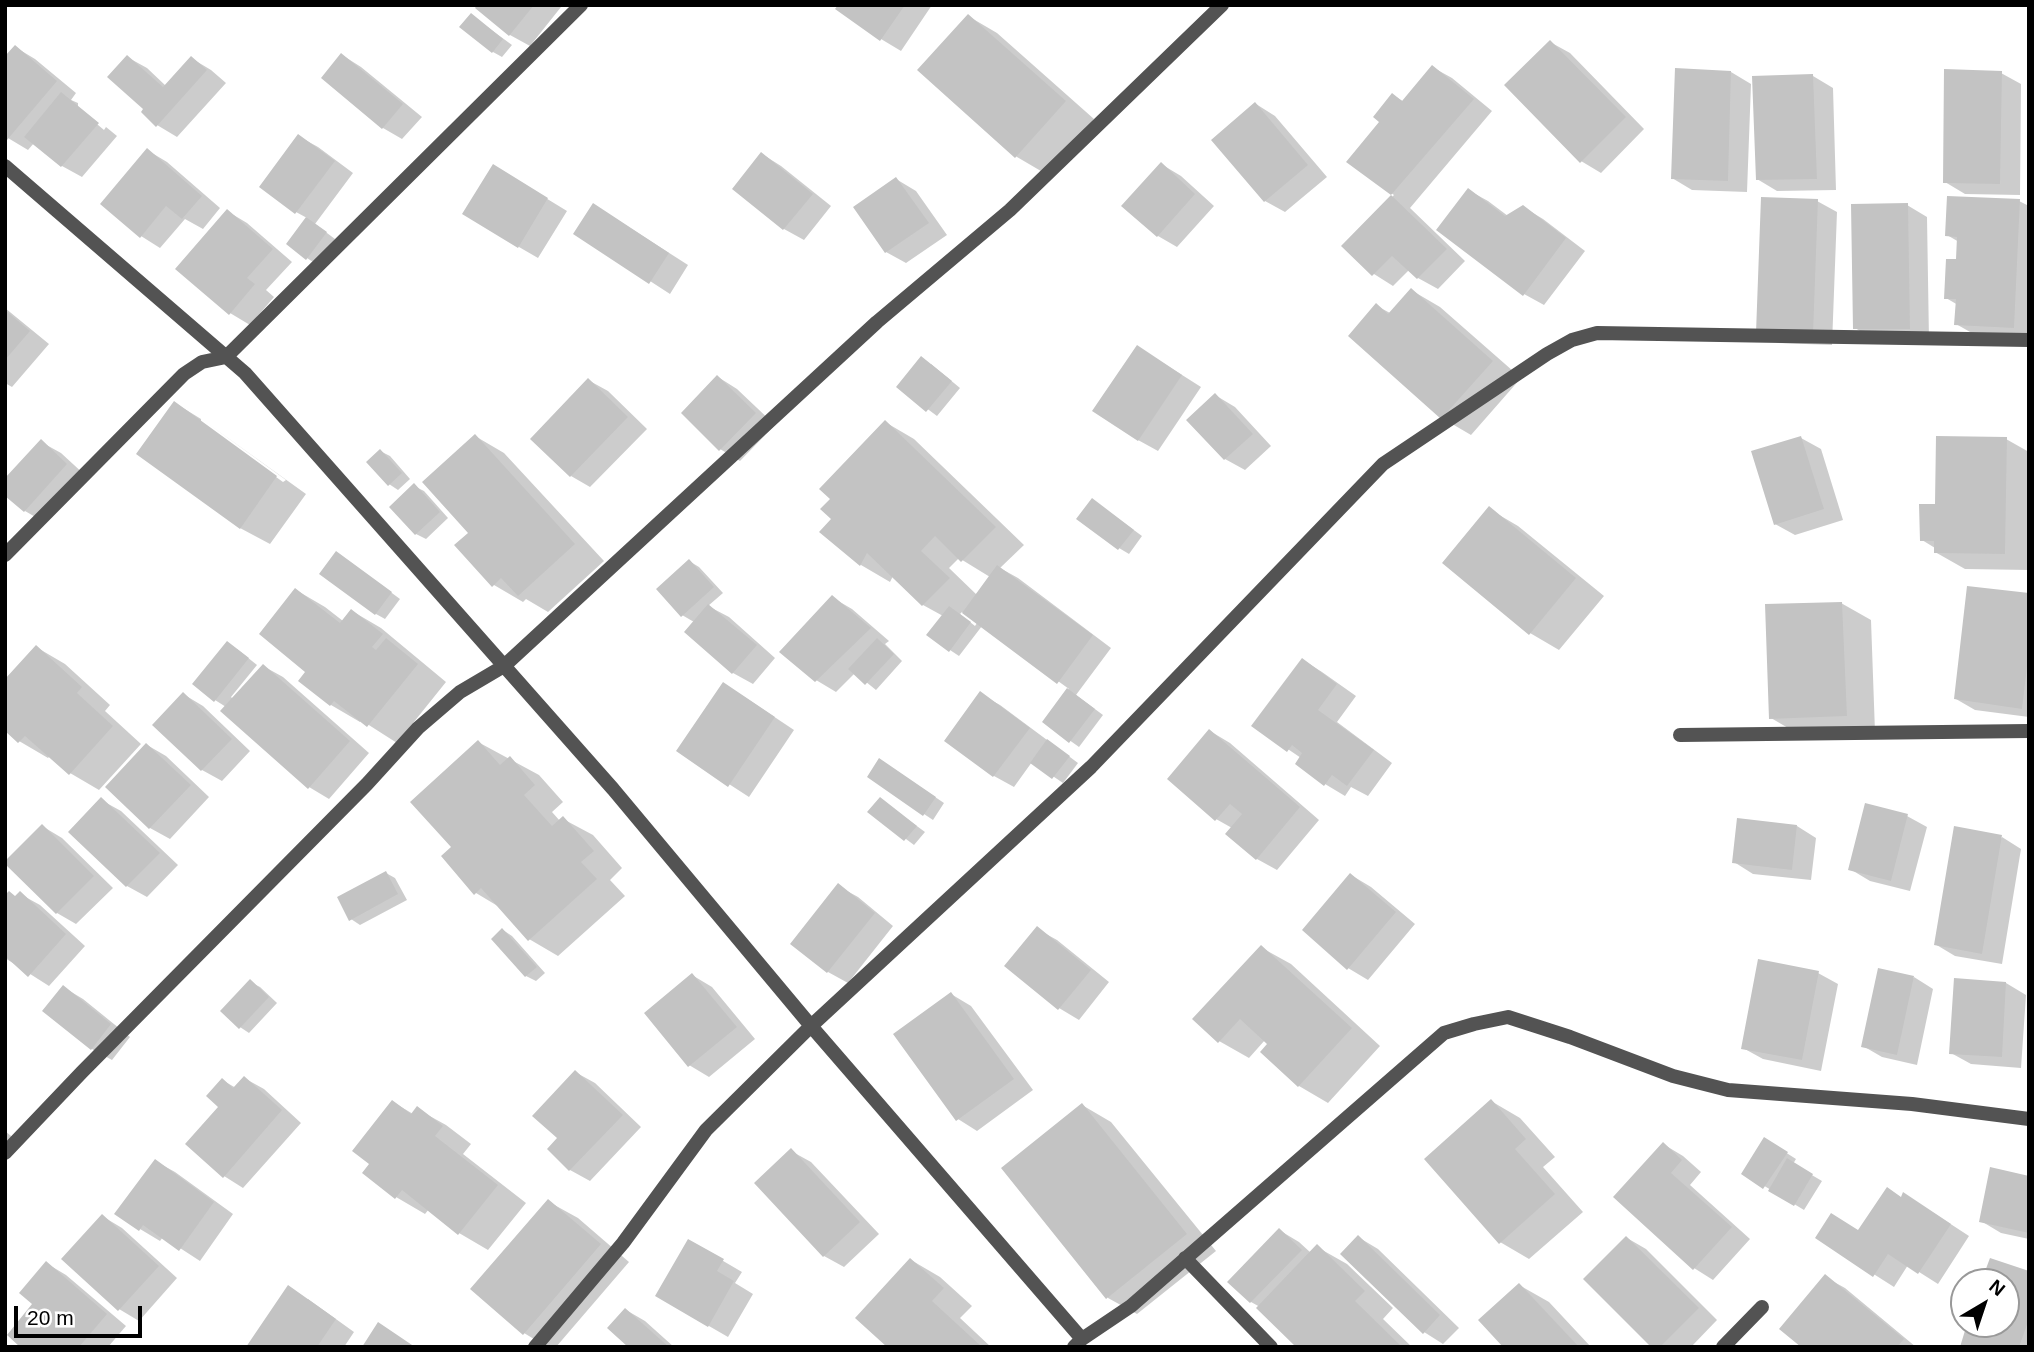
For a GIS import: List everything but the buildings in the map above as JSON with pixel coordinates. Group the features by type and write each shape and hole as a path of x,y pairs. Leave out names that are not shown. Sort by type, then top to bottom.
{"street":[{"path":"5,555 184,374 202,362 226,357 581,5"},
{"path":"5,1153 367,784 418,728 460,692 503,666 877,322 1010,210 1222,5"},
{"path":"5,166 245,373 613,789 1078,1343 1131,1306 1444,1033 1508,1017 1673,1076 1728,1090 1912,1104 2029,1119"},
{"path":"535,1347 623,1244 706,1130 811,1026 1091,767 1383,464 1547,354 1572,340 1597,333 2029,340"},
{"path":"1680,735 2029,731"},
{"path":"1185,1258 1271,1347"},
{"path":"1723,1347 1762,1307"}]}
